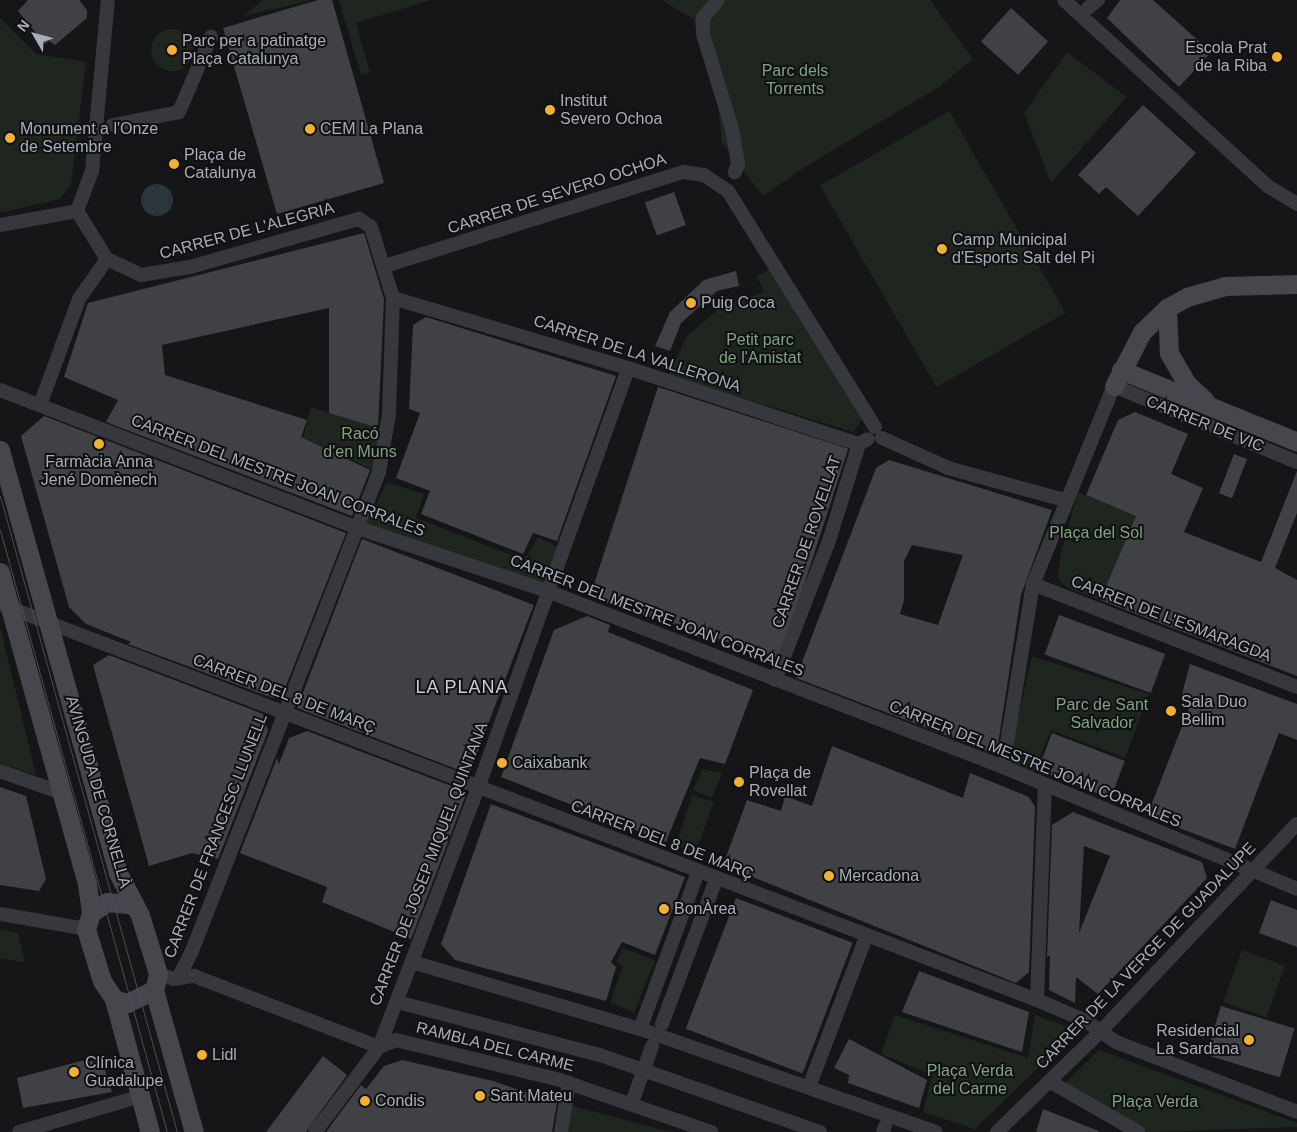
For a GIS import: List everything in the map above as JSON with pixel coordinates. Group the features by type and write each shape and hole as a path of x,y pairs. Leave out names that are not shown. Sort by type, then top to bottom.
{"street":[{"path":"0,225 77,211 92,171 108,0"},
{"path":"718,0 703,18 703,34 732,129 738,164 735,172"},
{"path":"1067,1 1269,187 1297,204"},
{"path":"113,125 179,112 211,37"},
{"name":"CARRER DE SEVERO OCHOA","path":"386,266 684,172 704,175 728,190 871,437"},
{"name":"CARRER DE L'ALEGRIA","path":"77,211 108,259 128,271 157,273 299,238 351,220 365,222"},
{"name":"CARRER DE FRANCESC LLUNELL","path":"178,978 192,951 283,713 379,472 389,414 393,298 386,266 365,222"},
{"path":"40,404 79,299 108,259"},
{"path":"1003,767 1033,584 1064,500 1117,378 1142,332 1168,308 1202,290 1254,283 1297,284"},
{"name":"CARRER DE LA VALLERONA","path":"393,298 628,368 871,437 948,468 1064,500"},
{"name":"CARRER DE VIC","path":"1168,308 1169,352 1175,367 1186,384 1212,407"},
{"name":"CARRER DE JOSEP MIQUEL QUINTANA","path":"316,1132 378,1047 478,788 628,368"},
{"name":"CARRER DE VIC","path":"1117,378 1212,407 1297,442"},
{"name":"CARRER DE VIC","path":"1117,378 1297,462"},
{"name":"CARRER DEL MESTRE JOAN CORRALES","path":"0,390 358,528 547,591 1003,767 1251,872 1297,889"},
{"name":"CARRER DE ROVELLAT","path":"775,680 871,437"},
{"name":"AVINGUDA DE CORNELLÀ","path":"0,450 118,873 134,905 156,982 194,1132"},
{"path":"0,572 5,606 62,793 87,884 88,921 102,981 114,1000 150,1132"},
{"name":"CARRER DE L'ESMARAGDA","path":"1033,584 1297,687"},
{"name":"CARRER DEL 8 DE MARÇ","path":"5,606 866,937 1037,1000 1086,1021 1116,1042 1297,1112"},
{"path":"0,771 62,793"},
{"path":"1037,1000 1045,785"},
{"name":"CARRER DE LA VERGE DE GUADALUPE","path":"997,1132 1101,1031 1297,824"},
{"path":"640,1029 698,872"},
{"path":"662,1024 714,885"},
{"path":"0,914 88,921 107,902 134,905"},
{"path":"809,1086 866,937"},
{"path":"412,962 640,1029 809,1086 936,1132"},
{"path":"114,1000 127,1003 156,982 194,976 378,1047"},
{"name":"RAMBLA DEL CARME","path":"404,1004 600,1055 820,1132"},
{"name":"RAMBLA DEL CARME","path":"378,1047 396,1040 569,1083 711,1132"},
{"path":"634,1097 652,1046"},
{"path":"1049,1081 1138,1132"},
{"path":"562,1132 569,1083"},
{"path":"19,1132 141,1096"}],"green space":[{"path":"263,0 311,0 241,17"},
{"path":"339,0 431,0 356,23 370,72 361,75"},
{"name":"Parc dels Torrents","path":"662,0 930,0 973,59 939,87 805,167 763,196 722,143 718,105 693,19"},
{"path":"0,18 36,54 86,62 71,185 60,199 0,213"},
{"name":"Parc per a patinatge Plaça Catalunya","path":"176,29 184,32 190,38 193,50 190,62 184,68 168,71 160,68 154,62 151,46 154,38 160,32"},
{"path":"1067,52 1127,97 1051,183 1024,113"},
{"name":"Camp Municipal d'Esports Salt del Pi","path":"949,111 1066,313 936,387 820,186"},
{"name":"Petit parc de l'Amistat","path":"770,269 863,418 853,432 668,375 687,336 721,307 764,292 757,276"},
{"name":"Racó d'en Muns","path":"311,407 383,430 373,470 303,438"},
{"path":"387,482 424,494 416,518 524,560 538,537 560,548 545,588 366,524"},
{"name":"Plaça del Sol","path":"1078,492 1136,516 1100,600 1069,589 1058,579 1060,557"},
{"path":"0,626 36,775 0,763"},
{"name":"Parc de Sant Salvador","path":"1032,656 1149,694 1125,758 1051,730 1033,774 1008,764"},
{"path":"702,769 722,773 712,798 693,790"},
{"path":"692,795 714,802 695,853 676,845"},
{"path":"0,929 18,933 25,963 0,958"},
{"path":"622,948 655,960 634,1013 610,1002 623,966 617,962"},
{"path":"1242,950 1285,966 1266,1017 1223,1002"},
{"name":"Plaça Verda del Carme","path":"895,1015 1028,1058 1035,1015 1077,1030 975,1129 923,1112 932,1075 881,1054"},
{"name":"Plaça Verda","path":"1099,1050 1297,1123 1297,1127 1148,1132 1063,1085"},
{"path":"569,1105 671,1132 565,1132"}],"shaded area":[{"path":"157,184 163,185 168,189 172,194 172,206 168,211 163,215 157,216 151,215 146,211 142,206 141,200 142,194 146,189 151,185"}],"building":[{"path":"28,0 79,0 87,10 87,18 55,45 49,41 45,44 18,11"},
{"name":"CEM La Plana","path":"318,0 332,0 384,183 277,214 223,28"},
{"path":"1120,0 1153,0 1211,52 1179,87 1107,18"},
{"path":"1011,8 1048,41 1018,75 981,41"},
{"path":"1143,105 1196,153 1138,216 1106,187 1099,194 1078,175"},
{"path":"674,192 686,225 657,235 645,203"},
{"path":"364,233 384,299 378,428 329,413 329,308 162,345 165,375 307,420 301,437 370,470 352,516 106,422 118,400 64,377 88,303"},
{"name":"Puig Coca","path":"736,271 739,286 717,291 681,323 670,351 655,346 670,312 704,280"},
{"path":"426,317 616,376 557,541 533,533 523,554 421,514 430,491 396,478 420,413 409,409 413,325"},
{"path":"658,387 848,449 780,659 590,597"},
{"path":"1135,412 1188,434 1171,474 1203,488 1184,532 1261,562 1297,471 1297,513 1275,568 1297,580 1297,676 1100,600 1136,516 1086,495 1118,420"},
{"path":"44,416 346,533 284,691 273,698 128,644 131,642 86,624 69,607 21,436"},
{"path":"1234,454 1247,459 1232,498 1219,493"},
{"path":"889,460 1052,510 1021,595 997,751 992,753 796,678 876,468","holes":["912,545 963,555 938,625 900,614 904,600 904,561"]},
{"path":"362,539 534,605 469,774 297,708"},
{"path":"1059,615 1165,654 1151,693 1045,654"},
{"path":"587,616 610,625 608,632 753,690 725,764 700,758 666,842 501,777 554,630"},
{"path":"109,655 263,714 268,731 218,859 192,853 149,866 93,665"},
{"path":"1190,664 1297,704 1297,740 1279,733 1235,849 1147,816 1193,698 1182,694"},
{"path":"307,731 467,792 411,939 322,902 327,887 240,853 277,758 279,764 289,738"},
{"path":"1052,733 1125,761 1110,798 1038,770"},
{"path":"832,746 963,798 970,773 1029,797 1035,807 1029,972 1016,983 723,865 747,800 781,811 785,796 812,806"},
{"path":"0,787 26,796 46,879 39,891 0,885"},
{"path":"491,804 685,877 655,955 622,942 611,962 616,967 606,1001 455,960 441,944"},
{"path":"1073,812 1202,862 1207,878 1098,994 1076,977 1075,1003 1049,990 1050,955 1047,957 1052,825","holes":["1084,846 1110,856 1079,933"]},
{"path":"736,898 853,943 803,1073 686,1029"},
{"path":"1271,900 1297,910 1297,947 1259,933"},
{"path":"919,971 1029,1012 1022,1052 902,1012"},
{"name":"Residencial La Sardana","path":"1221,1006 1295,1029 1280,1077 1206,1055"},
{"path":"849,1039 927,1080 919,1108 848,1083 849,1075 834,1068"},
{"path":"323,1056 347,1075 306,1132 266,1132"},
{"path":"402,1060 493,1081 557,1103 552,1132 326,1132 361,1085 366,1089 384,1066"},
{"name":"Clínica Guadalupe","path":"81,1061 102,1061 112,1092 23,1108 17,1078"},
{"path":"1043,1109 1099,1131 1099,1132 1036,1132"}],"tram line":[{"path":"0,496 177,1132"},
{"path":"0,530 167,1132"}],"place":[{"name":"Parc per a patinatge Plaça Catalunya","path":"172,50"},
{"name":"Escola Prat de la Riba","path":"1277,57"},
{"name":"Institut Severo Ochoa","path":"550,110"},
{"name":"CEM La Plana","path":"310,129"},
{"name":"Monument a l'Onze de Setembre","path":"10,138"},
{"name":"Plaça de Catalunya","path":"174,164"},
{"name":"Camp Municipal d'Esports Salt del Pi","path":"942,249"},
{"name":"Puig Coca","path":"691,303"},
{"name":"Farmàcia Anna Jené Domènech","path":"99,444"},
{"name":"Sala Duo Bellim","path":"1171,711"},
{"name":"Caixabank","path":"502,763"},
{"name":"Plaça de Rovellat","path":"739,782"},
{"name":"Mercadona","path":"829,876"},
{"name":"BonÀrea","path":"664,909"},
{"name":"Residencial La Sardana","path":"1249,1040"},
{"name":"Lidl","path":"202,1055"},
{"name":"Clínica Guadalupe","path":"74,1072"},
{"name":"Sant Mateu","path":"480,1096"},
{"name":"Condis","path":"365,1101"}],"district":[{"name":"LA PLANA","path":"462,687"}]}
